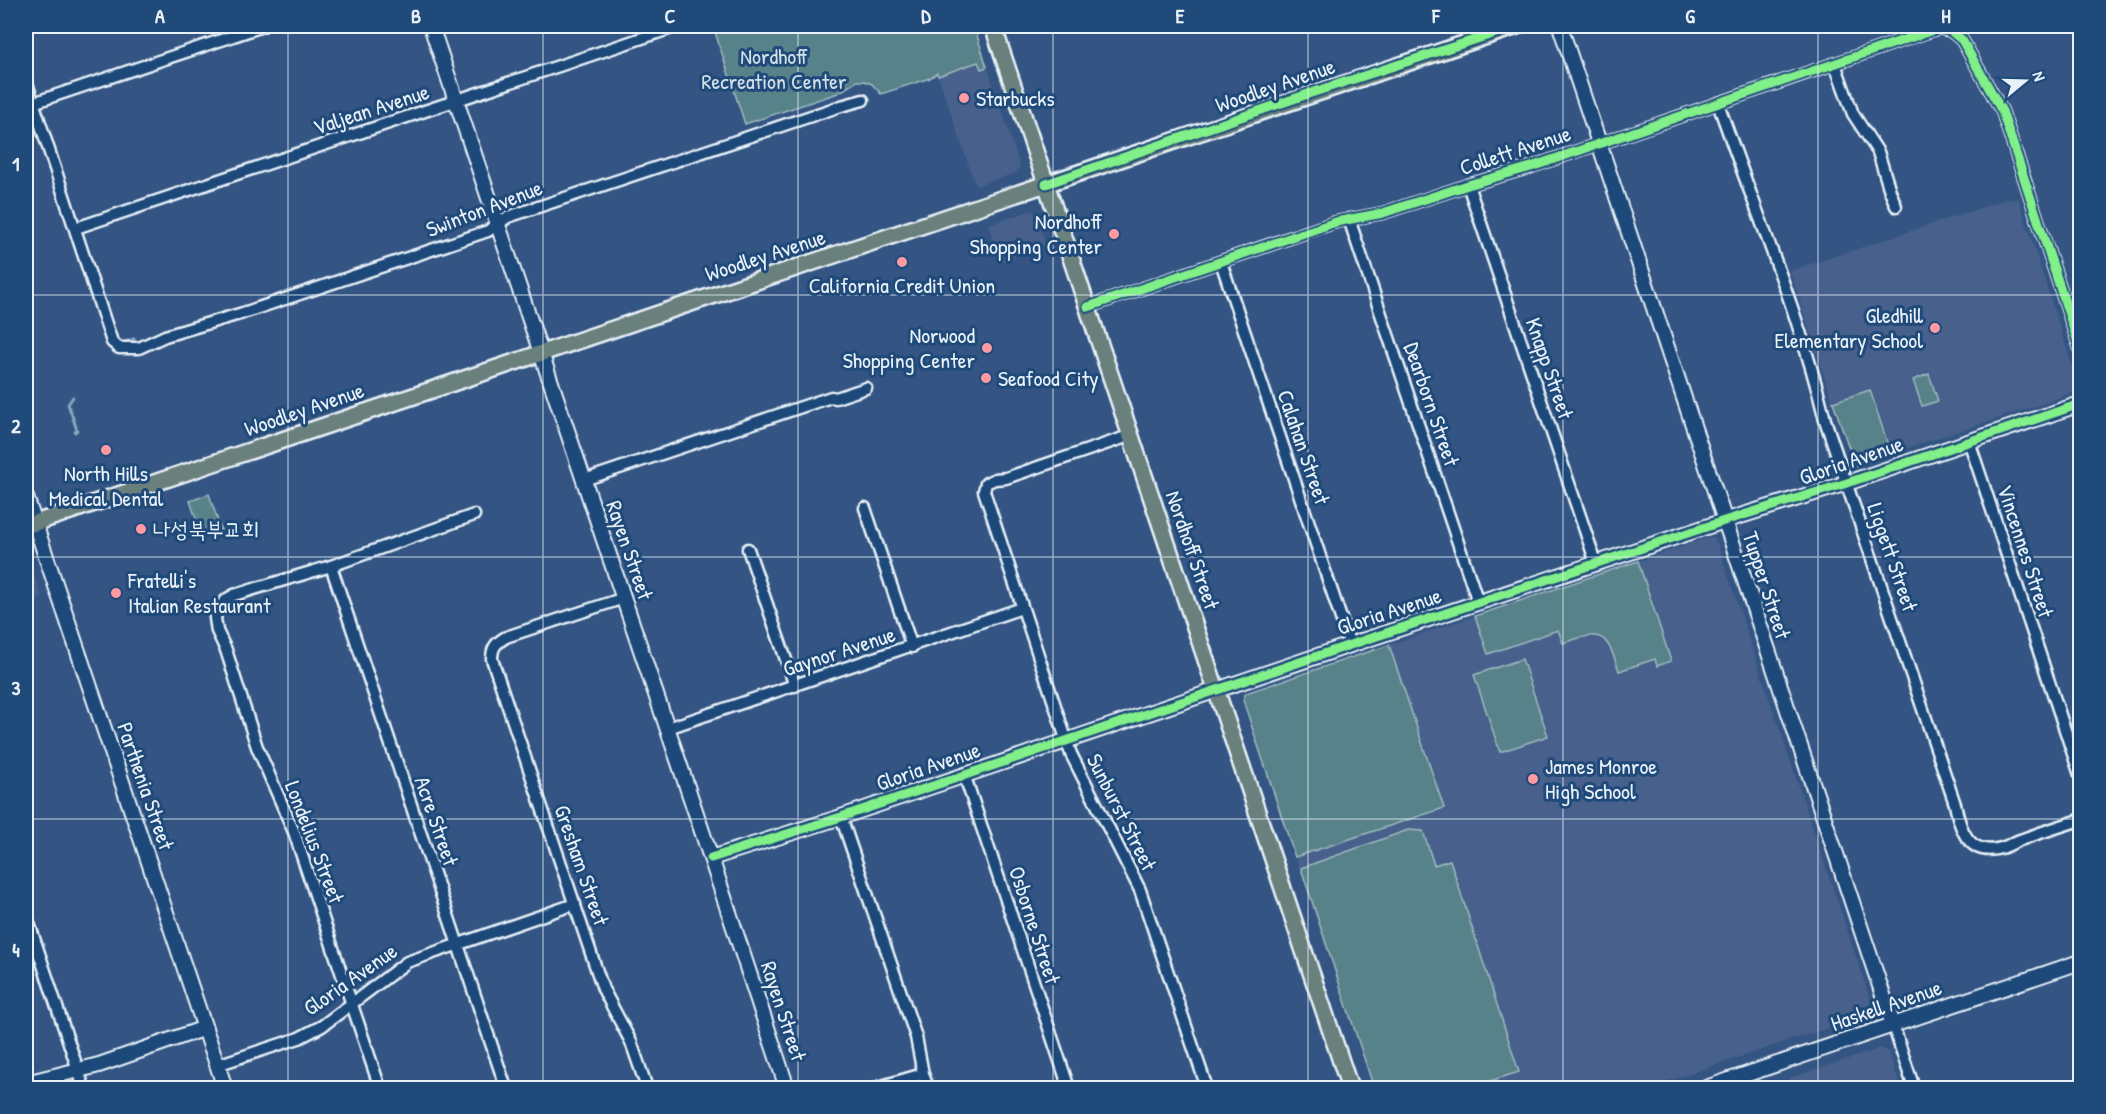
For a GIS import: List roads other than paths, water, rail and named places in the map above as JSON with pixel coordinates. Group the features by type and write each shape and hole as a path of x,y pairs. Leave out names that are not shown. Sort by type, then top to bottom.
{"main road":[{"name":"Nordhoff Street","path":"993,26 1350,1089"},
{"name":"Woodley Avenue","path":"30,524 1517,26"}],"street":[{"path":"33,103 263,26"},
{"name":"Rayen Street","path":"431,26 668,728 787,1089"},
{"name":"Valjean Avenue","path":"76,228 678,26"},
{"name":"Tupper Street","path":"1560,26 1601,143 1724,521 1914,1089"},
{"name":"Collett Avenue","path":"1088,307 1349,219 1383,213 1531,167 1939,28 1951,31 1962,40 2002,111 2080,348"},
{"path":"1835,64 1853,114 1878,152 1896,206"},
{"path":"26,80 76,228"},
{"name":"Swinton Avenue","path":"76,228 114,344 119,348 139,348 165,336 243,313 488,231 519,214 862,100"},
{"name":"Liggett Street","path":"1718,103 1766,233 1963,833 1978,849 1986,850 2000,848 2080,820"},
{"name":"Knapp Street","path":"1468,185 1596,563"},
{"name":"Dearborn Street","path":"1349,219 1478,602"},
{"name":"Calahan Street","path":"1221,262 1350,645"},
{"path":"584,480 831,397 836,398 866,388"},
{"name":"Gloria Avenue","path":"711,858 841,817 1478,602 1847,483 2080,404"},
{"name":"Sunburst Street","path":"1132,435 1006,478 994,478 986,483 985,496 1071,754 1140,890 1207,1089"},
{"name":"Vincennes Street","path":"1969,441 2080,775"},
{"name":"Parthenia Street","path":"26,497 30,524 225,1089"},
{"path":"864,508 912,647"},
{"path":"331,566 474,515"},
{"path":"748,549 795,686"},
{"name":"Londelius Street","path":"331,566 234,595 227,599 217,611 216,631 226,650 257,747 294,832 380,1089"},
{"name":"Acre Street","path":"331,566 506,1089"},
{"name":"Gresham Street","path":"624,598 506,638 492,650 494,669 603,989 631,1042 647,1089"},
{"name":"Gaynor Avenue","path":"668,728 1022,608"},
{"name":"Osborne Street","path":"964,774 1069,1089"},
{"path":"841,817 916,1037 922,1074 928,1089"},
{"name":"Gloria Avenue","path":"217,1065 308,1034 407,962 575,904"},
{"path":"26,914 84,1089"},
{"name":"Haskell Avenue","path":"1706,1089 2080,962"},
{"path":"26,1083 99,1065 205,1028"},
{"path":"875,1089 922,1074"}],"waterway":[{"path":"119,344 134,339"},
{"path":"73,397 68,404 77,430 75,432"}],"place":[{"name":"Starbucks","path":"964,98"},
{"name":"Nordhoff Shopping Center","path":"1114,234"},
{"name":"California Credit Union","path":"902,262"},
{"name":"Gledhill Elementary School","path":"1935,328"},
{"name":"Norwood Shopping Center","path":"987,348"},
{"name":"Seafood City","path":"986,378"},
{"name":"North Hills Medical Dental","path":"106,450"},
{"name":"나성북부교회","path":"141,529"},
{"name":"Fratelli's Italian Restaurant","path":"116,593"},
{"name":"James Monroe High School","path":"1533,779"}],"park label":[{"name":"Nordhoff Recreation Center","path":"774,68"}]}
